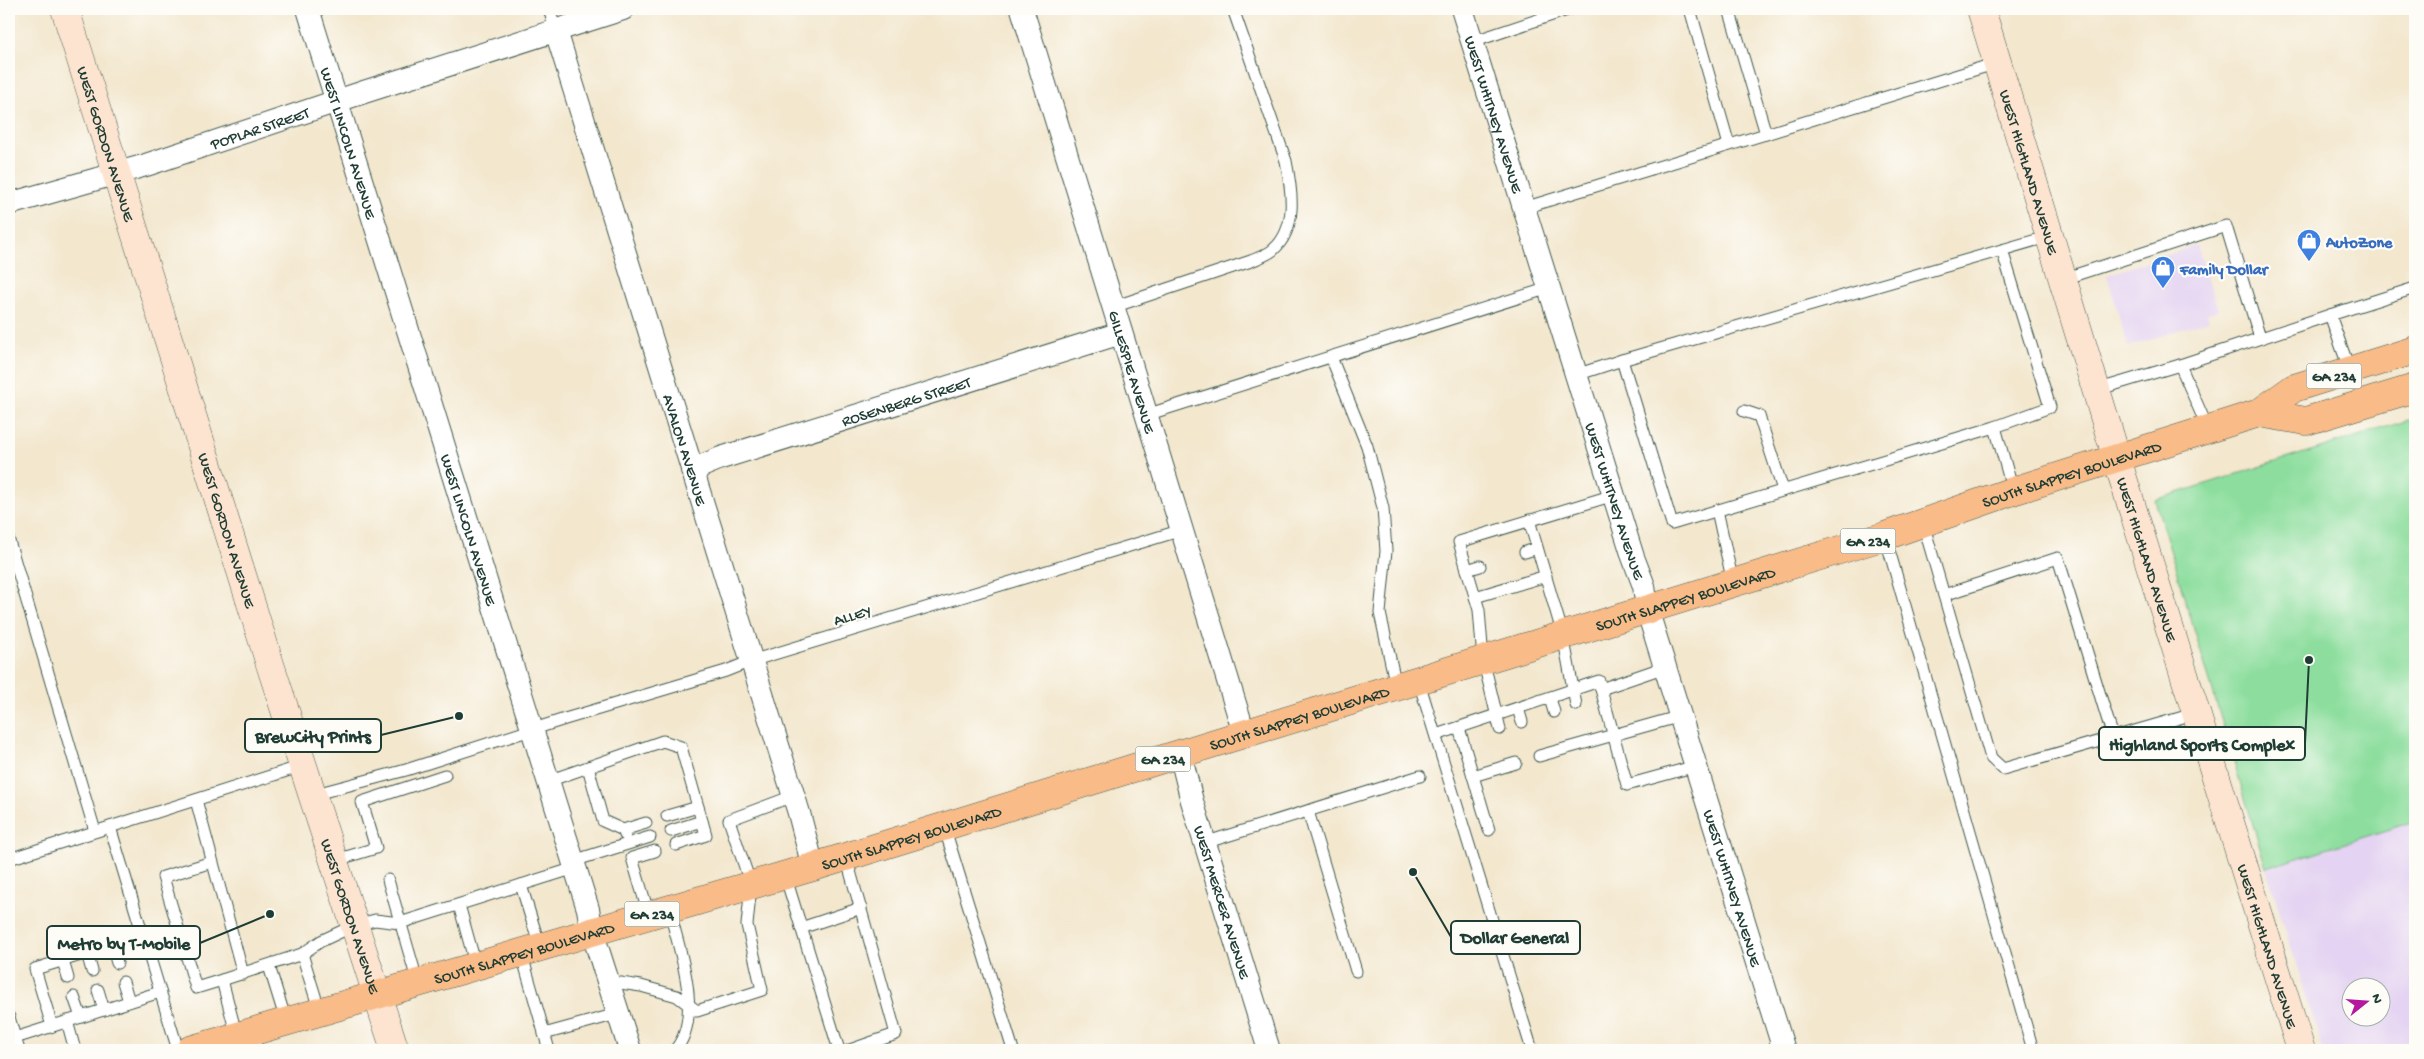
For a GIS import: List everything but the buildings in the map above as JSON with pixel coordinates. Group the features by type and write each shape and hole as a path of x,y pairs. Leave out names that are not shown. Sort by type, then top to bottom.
{"main road":[{"name":"SOUTH SLAPPEY BOULEVARD","path":"190,1050 249,1040 286,1022 813,867 1483,659 1733,584 1885,536 2014,491 2259,413 2294,388 2415,350"},
{"name":"SOUTH SLAPPEY BOULEVARD","path":"2259,413 2306,421 2415,388"}],"street":[{"name":"WEST GORDON AVENUE","path":"65,9 302,766 396,1050"},
{"name":"WEST LINCOLN AVENUE","path":"308,9 588,909 592,932 617,1014 630,1050"},
{"name":"POPLAR STREET","path":"9,204 116,174 623,9"},
{"name":"GILLESPIE AVENUE","path":"1022,9 1244,733"},
{"name":"WEST WHITNEY AVENUE","path":"1462,9 1644,586 1647,609 1784,1050"},
{"name":"WEST HIGHLAND AVENUE","path":"1981,9 2117,459 2301,1050"},
{"name":"AVALON AVENUE","path":"556,31 793,796 813,867"},
{"name":"ROSENBERG STREET","path":"692,470 721,458 1121,333"},
{"name":"WEST MERCER AVENUE","path":"1180,753 1204,843 1268,1050"}],"lane":[{"path":"549,9 556,31"},
{"path":"1113,307 1252,261 1272,252 1283,239 1290,222 1290,181 1286,161 1233,9"},
{"path":"1472,42 1570,9"},
{"path":"1690,9 1729,145"},
{"path":"1729,9 1766,134"},
{"path":"1524,208 1997,63"},
{"path":"2063,279 2226,226 2260,338"},
{"path":"1576,375 2050,236"},
{"path":"1622,360 1672,524 1994,427 2050,407 2002,250"},
{"path":"1146,415 1549,288"},
{"path":"2096,390 2180,365 2414,288"},
{"path":"2330,315 2350,371"},
{"path":"1331,357 1367,446 1384,508 1386,551 1380,613 1389,664 1407,683 1436,736 1532,1050"},
{"path":"2180,365 2208,429"},
{"path":"1744,411 1759,416 1783,490"},
{"path":"1994,427 2014,491"},
{"path":"1500,729 1483,659 1479,610 1459,542 1614,495"},
{"path":"1717,510 1733,584"},
{"path":"1529,520 1563,635 1576,705"},
{"path":"1923,523 1991,758 2003,769 2197,713"},
{"name":"ALLEY","path":"312,795 406,770 726,671 751,661 1182,530"},
{"path":"1885,536 2033,1050"},
{"path":"9,541 95,831"},
{"path":"1525,552 1537,548"},
{"path":"1944,595 2058,558 2113,737"},
{"path":"1467,570 1480,566"},
{"path":"1475,597 1546,576"},
{"path":"1601,688 1665,667"},
{"path":"1436,736 1599,682 1627,785 1696,766"},
{"path":"1550,698 1554,712"},
{"path":"1518,708 1522,722"},
{"path":"1539,756 1563,743 1587,743 1681,716"},
{"path":"1459,728 1489,830"},
{"path":"1584,731 1587,743"},
{"path":"548,781 663,741 681,746 706,835 676,845"},
{"path":"1473,776 1511,761"},
{"path":"9,858 302,766"},
{"path":"588,767 603,821 623,830 646,823"},
{"path":"333,861 376,848 362,802 445,775"},
{"path":"1204,843 1420,776"},
{"path":"607,981 641,986 677,996 697,1011 762,990 747,925 751,885 729,820 793,796"},
{"path":"196,800 243,974"},
{"path":"667,816 698,807"},
{"path":"1308,810 1356,971"},
{"path":"672,830 702,820"},
{"path":"944,826 1013,1050"},
{"path":"110,827 178,1050"},
{"path":"623,830 632,858 686,970 688,1004 684,1040 675,1050"},
{"path":"212,862 163,876 196,988 302,954 321,941 354,926 375,920 400,923 521,885 650,837"},
{"path":"632,858 655,851"},
{"path":"846,857 896,1034 850,1050"},
{"path":"785,875 839,1050"},
{"path":"388,880 418,983"},
{"path":"521,885 544,1034 549,1050"},
{"path":"458,905 476,966"},
{"path":"801,928 861,908"},
{"path":"52,1026 35,969 143,936"},
{"path":"112,946 118,963"},
{"path":"87,954 92,971"},
{"path":"302,954 320,1012"},
{"path":"63,961 68,978"},
{"path":"269,966 286,1022"},
{"path":"222,980 249,1040"},
{"path":"123,982 130,1001"},
{"path":"98,990 104,1010"},
{"path":"15,1038 160,992"},
{"path":"74,997 81,1017"},
{"path":"544,1034 617,1014"},
{"path":"9,1017 19,1050"},
{"path":"67,1021 76,1050"}],"shaded area":[{"path":"2197,245 2218,310 2207,314 2209,320 2128,347 2107,275"},
{"path":"2415,821 2415,1050 2323,1050 2266,868"}],"green space":[{"path":"2415,418 2415,821 2266,868 2155,500"}],"place":[{"name":"AutoZone","path":"2309,262"},
{"name":"Family Dollar","path":"2163,289"},
{"name":"Highland Sports Complex","path":"2309,660"},
{"name":"BrewCity Prints","path":"459,716"},
{"name":"Dollar General","path":"1413,872"},
{"name":"Metro by T-Mobile","path":"270,914"}]}
